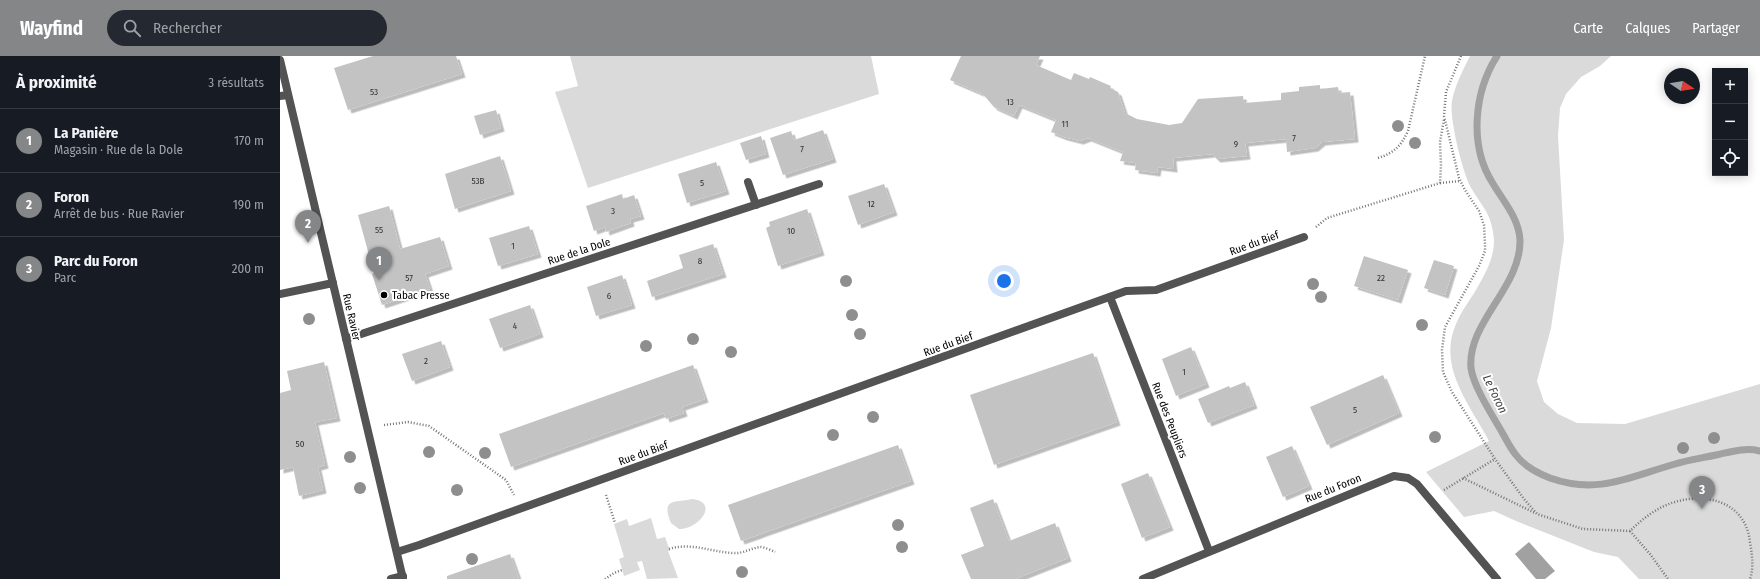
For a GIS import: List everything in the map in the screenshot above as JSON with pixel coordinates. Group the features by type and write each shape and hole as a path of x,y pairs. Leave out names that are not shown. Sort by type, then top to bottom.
{"street":[{"name":"Rue Ravier","path":"280,60 284,95 333,283 403,578"},
{"path":"748,182 756,205"},
{"name":"Rue de la Dole","path":"346,339 819,184"},
{"name":"Rue du Bief","path":"397,552 519,510 1126,291 1156,290 1304,237"},
{"path":"280,294 333,283"},
{"name":"Rue des Peupliers","path":"1110,297 1209,551"},
{"name":"Rue du Foron","path":"1143,579 1394,476 1412,480 1497,579"},
{"path":"391,579 403,578"}],"path":[{"path":"1378,158 1394,152 1408,131 1425,56"},
{"path":"1440,183 1440,142 1446,92 1461,56"},
{"path":"1444,116 1460,181 1480,211 1484,225 1485,244 1479,266 1445,327 1442,350 1443,372 1452,392 1495,459 1524,499 1537,514"},
{"path":"1304,237 1327,218 1440,183 1460,181"},
{"path":"368,428 399,422 419,423 429,426 506,480 513,491 519,510"},
{"path":"1429,498 1495,459"},
{"path":"1463,478 1537,514 1583,529 1630,531 1650,554 1668,579"},
{"path":"600,480 615,523"},
{"path":"1630,531 1642,519 1660,507 1673,502 1694,499 1722,502 1735,510 1747,525 1750,534 1753,562 1750,579"},
{"path":"669,549 681,546 694,546 742,553 761,547 775,552"},
{"path":"605,579 622,570"}],"shaded area":[{"path":"570,56 871,56 879,94 588,188 555,92 578,86"},
{"path":"1470,56 1611,56 1600,66 1581,77 1566,94 1560,108 1558,136 1564,240 1551,328 1537,381 1544,402 1558,414 1577,423 1625,424 1760,384 1760,579 1639,579 1618,557 1594,552 1494,511 1464,517 1426,472 1489,441 1458,385 1450,355 1451,340 1456,324 1486,272 1494,247 1491,223 1486,211 1470,186 1467,178 1460,157 1452,119 1453,95"},
{"path":"692,499 700,501 705,505 704,515 693,525 679,529 671,523 668,515 669,505 676,501"},
{"path":"651,518 657,539 665,537 670,551 668,551 678,578 647,579 642,561 637,562 640,570 624,576 619,559 624,557 614,524 627,519 629,526"},
{"path":"1529,542 1555,571 1545,579 1536,579 1515,554"}],"building":[{"path":"373,56 456,56 462,74 348,110 334,68"},
{"path":"961,56 1040,56 1036,65 1071,80 1074,73 1089,79 1090,77 1111,86 1110,88 1118,92 1125,113 1137,119 1169,125 1182,123 1198,99 1243,96 1244,103 1281,100 1281,93 1299,91 1299,87 1320,85 1320,89 1338,87 1339,93 1350,92 1355,139 1322,142 1315,148 1287,152 1286,139 1245,143 1247,156 1217,159 1212,154 1173,158 1174,169 1158,167 1157,173 1135,170 1136,163 1120,161 1123,152 1088,138 1080,141 1051,132 1056,120 1019,105 1014,116 994,107 983,94 950,80"},
{"path":"496,110 501,128 480,135 474,116"},
{"path":"823,130 833,159 783,175 770,138 791,131 794,140"},
{"path":"761,136 766,154 746,160 740,143"},
{"path":"500,156 511,191 455,209 445,174"},
{"path":"716,162 726,191 687,203 678,174"},
{"path":"884,184 894,212 858,225 848,196"},
{"path":"622,194 623,199 634,195 641,216 630,219 631,223 606,232 605,227 594,231 586,206"},
{"path":"389,206 400,249 440,237 449,266 425,274 430,289 382,305 372,274 374,273 358,215"},
{"path":"807,209 821,252 778,266 766,228 770,226 769,222"},
{"path":"529,226 538,254 498,266 489,238"},
{"path":"713,244 723,274 652,297 647,281 683,268 679,255"},
{"path":"1364,256 1408,270 1398,300 1354,286"},
{"path":"1434,260 1454,266 1445,295 1424,288"},
{"path":"622,275 632,305 596,316 587,287"},
{"path":"530,305 540,334 500,348 489,319"},
{"path":"441,341 450,367 412,381 402,354"},
{"path":"1191,347 1206,384 1176,396 1162,359"},
{"path":"1093,353 1117,422 994,465 970,395"},
{"path":"324,362 337,418 315,422 325,465 318,467 323,490 299,496 293,467 280,470 280,393 291,390 287,371"},
{"path":"693,365 705,399 682,407 684,413 666,419 664,413 511,467 499,434"},
{"path":"1383,375 1399,413 1327,445 1310,407"},
{"path":"1245,382 1254,405 1208,423 1198,399 1229,386 1230,388"},
{"path":"898,445 911,481 741,541 728,505"},
{"path":"1292,446 1309,486 1283,497 1266,457"},
{"path":"1148,473 1170,527 1142,538 1121,484"},
{"path":"993,499 1009,541 1055,523 1068,558 1015,579 971,579 961,555 984,546 970,508"},
{"path":"510,554 519,579 447,579 447,576"}],"waterway":[{"name":"Le Foron","path":"1497,56 1489,70 1483,86 1479,102 1477,135 1480,152 1485,167 1492,182 1514,217 1520,240 1518,257 1512,274 1477,335 1472,351 1471,368 1480,393 1512,450 1523,463 1540,474 1567,483 1583,485 1628,479 1680,463 1732,451 1760,451"}],"place":[{"name":"Foron","path":"308,243"},
{"name":"La Panière","path":"379,280"},
{"name":"Tabac Presse","path":"384,295"},
{"name":"Parc du Foron","path":"1702,509"}]}
